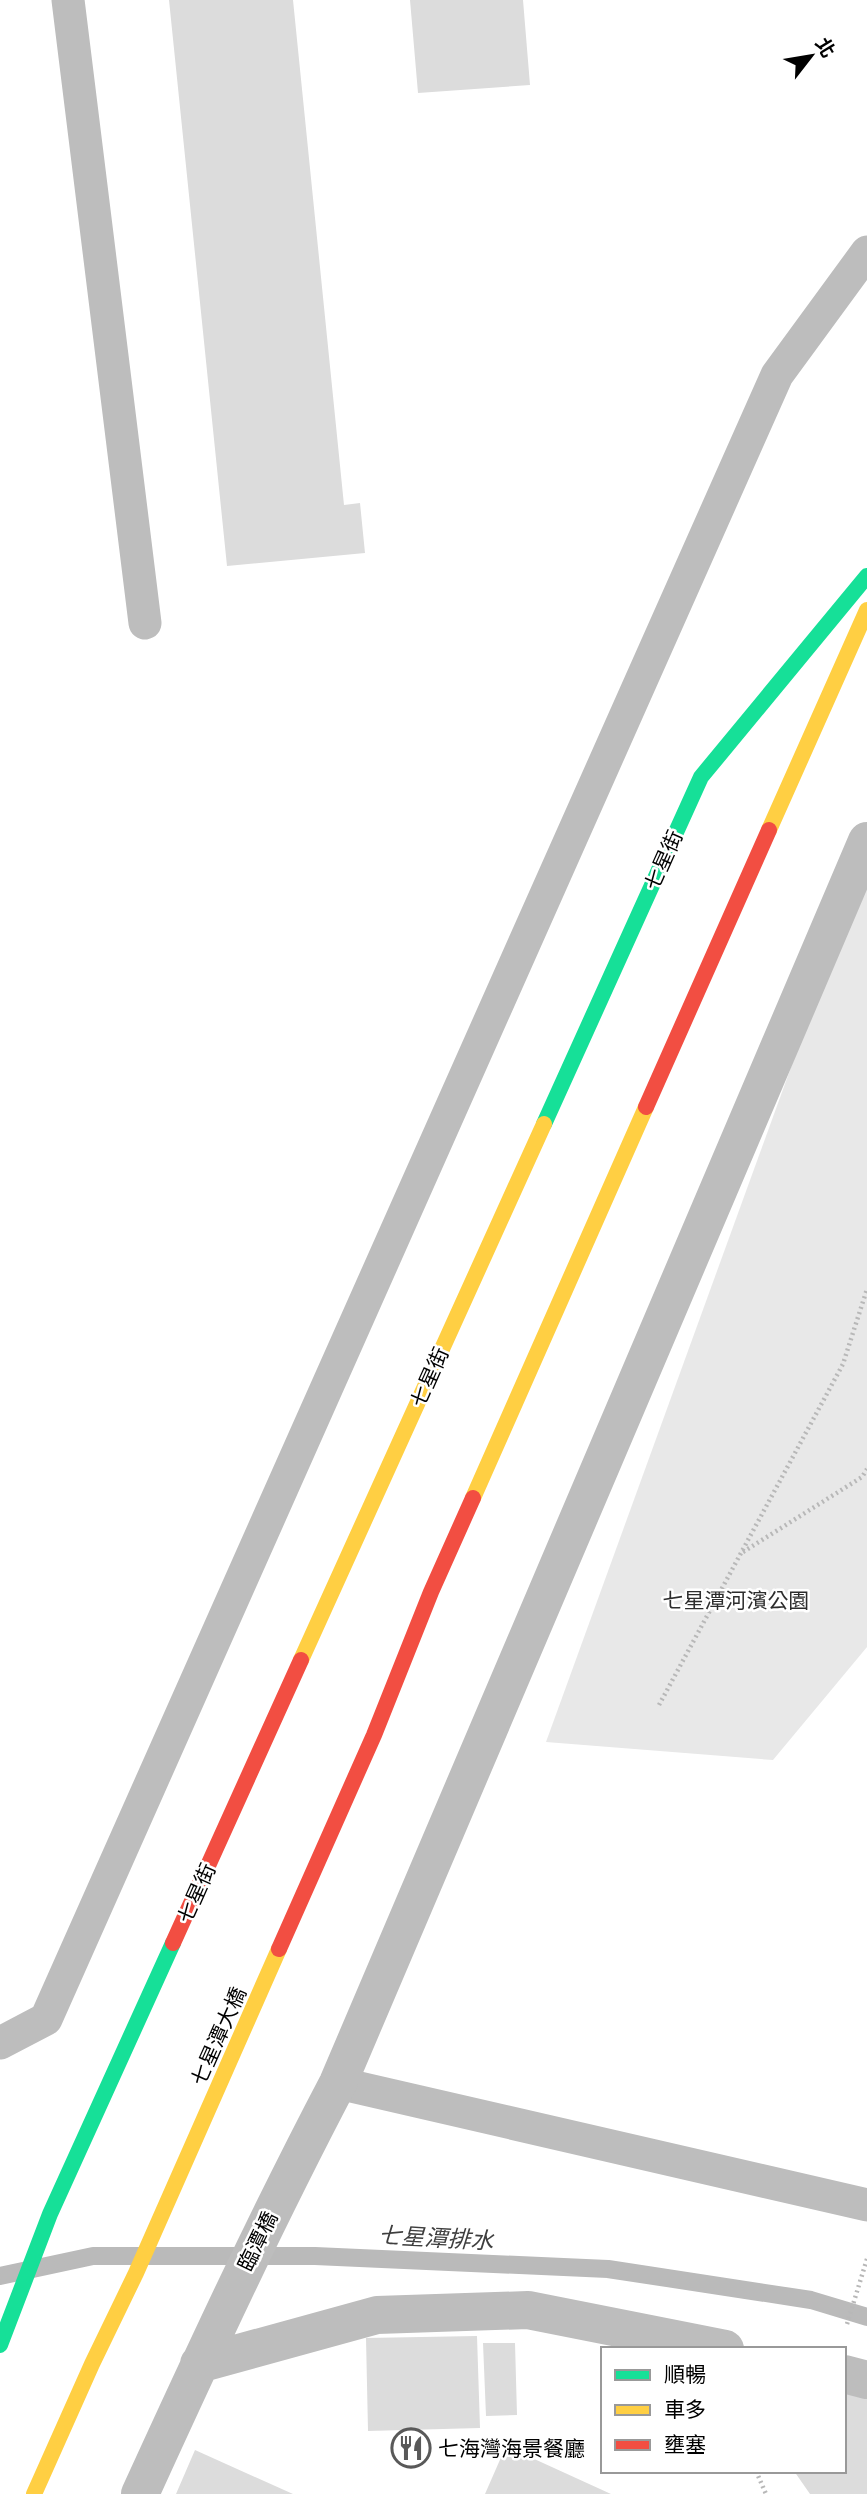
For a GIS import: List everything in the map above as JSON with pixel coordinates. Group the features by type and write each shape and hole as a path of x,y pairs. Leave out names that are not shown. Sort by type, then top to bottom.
{"main road":[{"name":"七星街","path":"0,2345 50,2214 701,777 867,576"},
{"name":"七星潭大橋","path":"34,2494 358,1771 431,1592 867,610"}],"street":[{"path":"338,2083 867,841"},
{"name":"臨潭橋","path":"200,2364 289,2175 338,2083"},
{"path":"140,2494 200,2364 377,2315 528,2310 715,2347"},
{"path":"846,2375 867,2380"}],"lane":[{"path":"68,0 145,623"},
{"path":"0,2043 46,2019 777,375 867,252"},
{"path":"338,2083 867,2205"}],"path":[{"path":"659,1705 843,1364 867,1289"},
{"path":"743,1552 862,1477 867,1469"},
{"path":"844,2336 867,2259"},
{"path":"757,2473 766,2494"}],"green space":[{"name":"七星潭河濱公園","path":"867,858 867,1647 773,1760 546,1742"}],"building":[{"path":"169,0 293,0 344,505 360,503 365,553 227,566"},
{"path":"410,0 523,0 530,85 418,93"},
{"path":"477,2336 480,2428 368,2431 366,2338"},
{"path":"483,2343 515,2343 517,2415 486,2416"},
{"path":"846,2389 867,2394 867,2494 810,2494 795,2473 846,2473"},
{"path":"506,2446 611,2494 485,2494"},
{"path":"195,2450 293,2494 176,2494"}],"waterway":[{"name":"七星潭排水","path":"0,2276 93,2256 315,2256 608,2269 811,2300 867,2317"}],"traffic: fast":[{"path":"544,1124 701,777 867,576"},
{"path":"0,2345 50,2214 173,1943"}],"traffic: slow":[{"path":"769,830 867,610"},
{"path":"473,1498 646,1107"},
{"path":"301,1660 544,1124"},
{"path":"34,2494 136,2273 279,1949"}],"traffic: jam":[{"path":"646,1107 769,830"},
{"path":"279,1949 374,1735 431,1592 473,1498"},
{"path":"173,1943 301,1660"}],"place":[{"name":"七海灣海景餐廳","path":"411,2448"}]}
